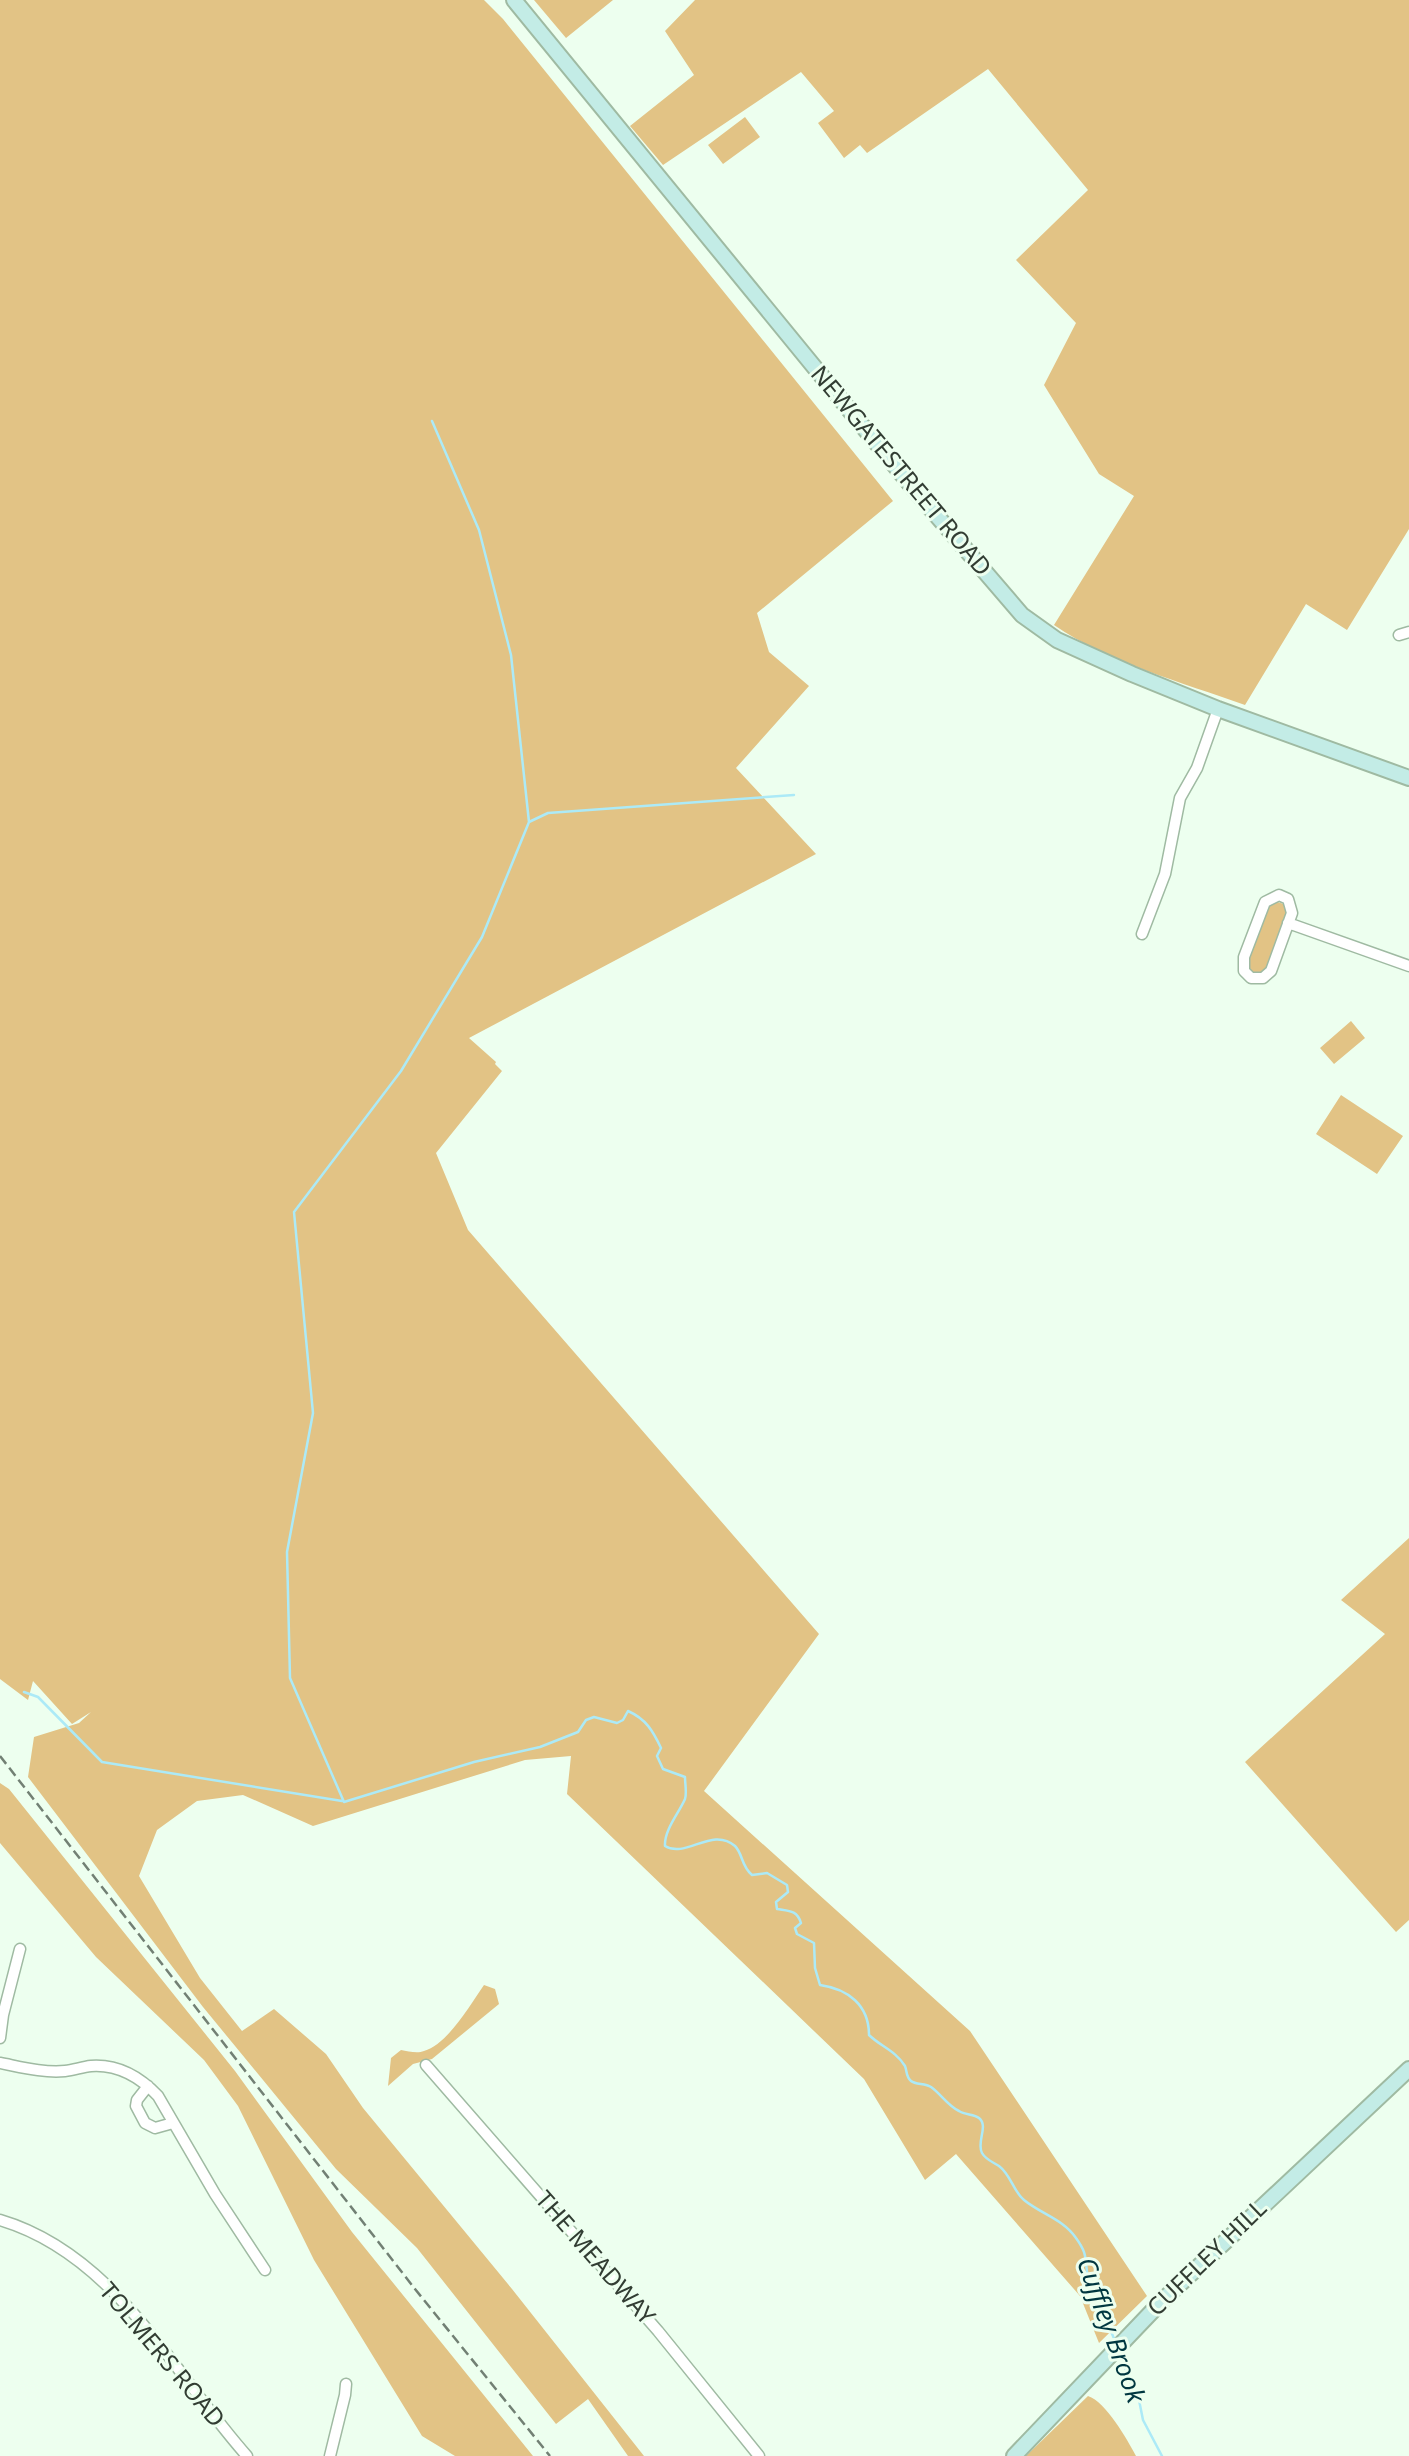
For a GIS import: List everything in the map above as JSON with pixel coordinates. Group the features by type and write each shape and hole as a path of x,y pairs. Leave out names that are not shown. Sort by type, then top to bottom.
{"street":[{"name":"NEWGATESTREET ROAD","path":"514,0 919,495 1022,615 1057,640 1082,653 1218,709 1409,778"},
{"path":"1142,934 1165,874 1180,798 1197,768 1218,709"},
{"path":"1279,895 1288,899 1292,913 1288,923 1270,971 1263,978 1251,978 1244,971 1242,962 1265,902 1269,898 1279,895"},
{"path":"1288,923 1409,966"},
{"path":"0,2038 3,2015 20,1949"},
{"path":"0,2063 48,2071 90,2066 116,2068 132,2074 149,2086 158,2096 215,2194 265,2270"},
{"name":"THE MEADWAY","path":"426,2065 658,2331 759,2456"},
{"name":"CUFFLEY HILL","path":"1014,2456 1118,2346 1223,2241 1409,2068"},
{"path":"149,2086 137,2100 136,2106 145,2123 155,2128 173,2123"},
{"name":"TOLMERS ROAD","path":"0,2220 36,2235 91,2271 134,2314 202,2403 247,2456"},
{"path":"330,2456 345,2399 346,2384"}],"shaded area":[{"path":"0,0 484,0 503,19 893,501 757,613 769,652 809,686 736,768 816,854 469,1038 496,1062 502,1071 436,1153 468,1230 819,1634 704,1791 970,2031 1147,2296 1099,2343 1080,2296 956,2154 925,2180 864,2079 567,1794 571,1756 525,1760 313,1826 243,1795 197,1801 157,1830 139,1876 200,1978 242,2031 274,2009 326,2054 363,2108 512,2289 644,2456 628,2456 588,2399 556,2424 417,2248 336,2169 203,2007 28,1777 34,1737 79,1723 91,1712 72,1724 33,1681 28,1700 0,1679"},
{"path":"534,0 613,0 566,38"},
{"path":"695,0 1409,0 1409,529 1347,630 1306,604 1245,705 1122,661 1054,625 1134,496 1099,474 1044,385 1076,323 1016,260 1088,190 988,69 867,153 860,145 844,158 818,123 834,111 801,72 663,165 630,126 694,75 665,31"},
{"path":"745,117 760,137 723,164 708,145"},
{"path":"1275,901 1286,905 1288,914 1267,969 1261,974 1252,973 1247,962 1269,905"},
{"path":"1351,1021 1365,1038 1334,1064 1320,1048"},
{"path":"1341,1095 1403,1136 1377,1174 1316,1134"},
{"path":"1409,1538 1409,1920 1396,1932 1245,1762 1385,1634 1341,1600"},
{"path":"0,1783 9,1789 235,2071 352,2232 533,2456 455,2456 422,2436 314,2260 238,2106 204,2060 96,1957 0,1843"},
{"path":"484,1985 495,1989 499,2004 432,2059 413,2064 388,2086 391,2058 401,2050 421,2052 442,2041"},
{"path":"1088,2396 1109,2413 1136,2456 1026,2456"}],"waterway":[{"path":"432,421 479,530 511,655 529,822 482,937 401,1071 294,1212 313,1413 287,1552 290,1678 344,1802 474,1762 540,1747 578,1732 586,1720 594,1717 617,1723 623,1720 628,1711 640,1718 652,1731 661,1748 657,1756 663,1769 685,1777 685,1799 669,1828 665,1846 682,1849 717,1839 726,1841 738,1849 752,1875 767,1873 787,1885 788,1892 776,1902 777,1909 792,1912 797,1916 801,1923 795,1928 797,1934 814,1943 815,1968 820,1985 839,1990 855,2000 865,2015 869,2035 893,2052 905,2066 911,2081 931,2087 955,2109 982,2121 980,2144 984,2155 1003,2170 1024,2200 1065,2226 1080,2244 1097,2302 1115,2341"},
{"path":"529,822 548,813 794,795"},
{"path":"24,1692 38,1697 102,1762 342,1801"},
{"name":"Cuffley Brook","path":"1120,2354 1129,2380 1138,2395 1143,2420 1162,2456"}],"railway":[{"path":"0,1756 415,2289 550,2456"}]}
